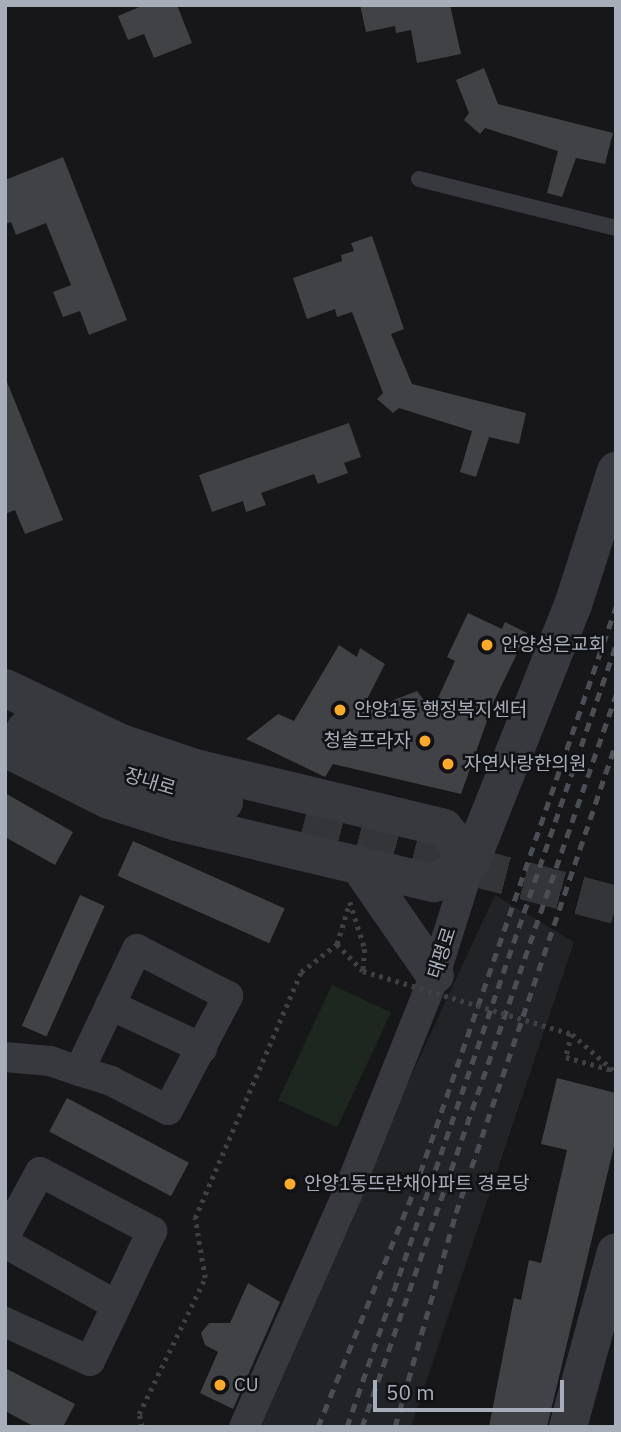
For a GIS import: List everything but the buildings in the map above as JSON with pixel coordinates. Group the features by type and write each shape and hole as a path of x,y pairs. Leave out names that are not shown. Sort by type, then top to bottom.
{"street":[{"name":"태평로","path":"244,1427 348,1192 435,975 471,860 573,605 616,471"},
{"path":"5,688 109,738 195,768 444,828 471,860 434,883 177,822 109,800 5,748"},
{"name":"장내로","path":"5,718 43,740 118,773 304,822"},
{"path":"358,864 435,975"},
{"path":"5,1057 50,1060 79,1070 168,1110 228,996 137,949 79,1070"},
{"path":"110,1005 202,1048"},
{"path":"5,1236 40,1172 152,1231 90,1361 5,1322"},
{"path":"5,1243 117,1305"},
{"path":"568,1427 605,1339 616,1252"}],"lane":[{"path":"419,179 616,228"}],"path":[{"path":"142,1427 139,1414 205,1278 195,1218 301,972 337,944 358,864"},
{"path":"350,902 365,949 363,971"},
{"path":"337,944 363,971 572,1034 615,1071"},
{"path":"572,1034 566,1057 615,1071"}],"shaded area":[{"path":"495,895 574,942 411,1427 248,1427"},
{"path":"332,985 391,1012 337,1128 278,1100"}],"tunnel":[{"path":"304,822 616,905"}],"railway":[{"path":"318,1427 415,1188 616,607"},
{"path":"347,1427 616,645"},
{"path":"362,1427 616,695"},
{"path":"395,1427 456,1213 616,744"}],"place":[{"name":"안양성은교회","path":"487,645"},
{"name":"안양1동 행정복지센터","path":"340,710"},
{"name":"청솔프라자","path":"425,741"},
{"name":"자연사랑한의원","path":"448,764"},
{"name":"안양1동뜨란채아파트 경로당","path":"290,1184"},
{"name":"CU","path":"220,1385"}]}
